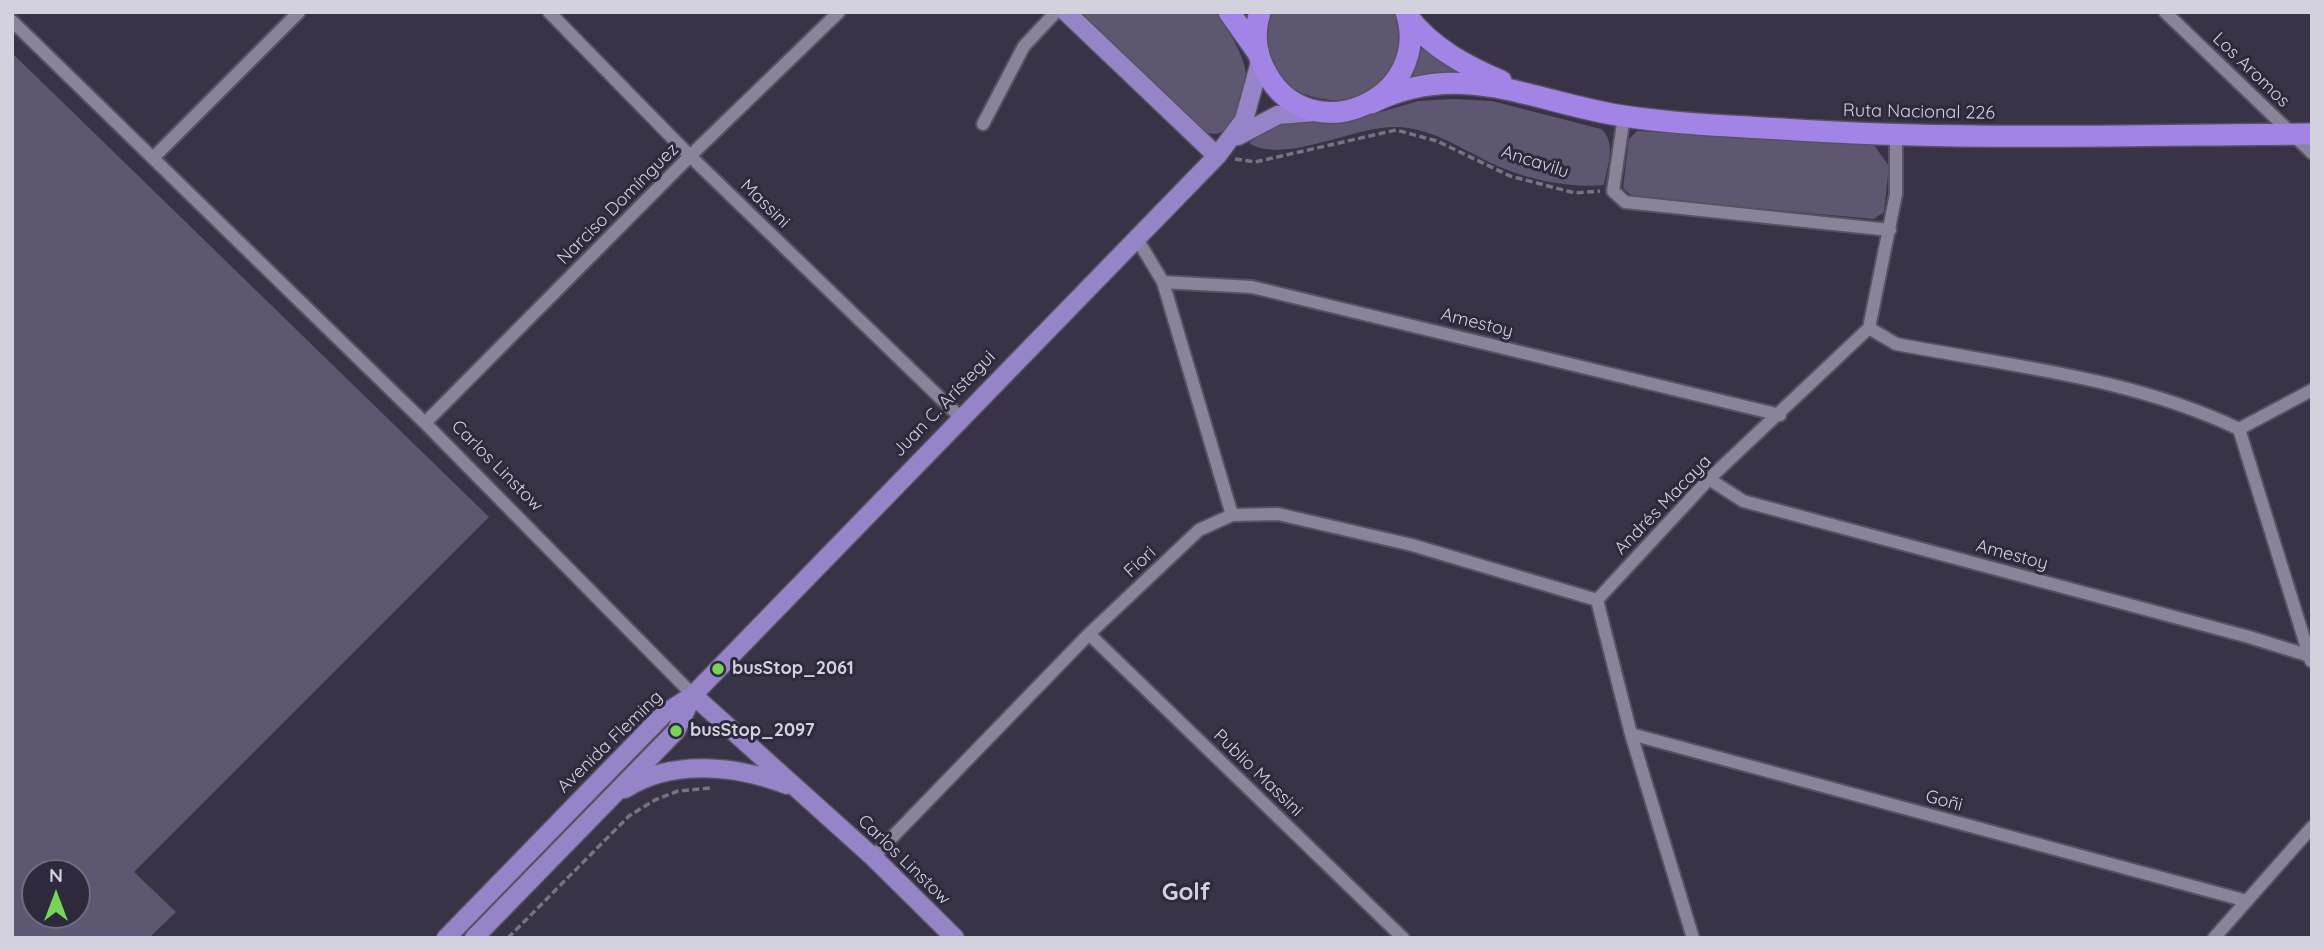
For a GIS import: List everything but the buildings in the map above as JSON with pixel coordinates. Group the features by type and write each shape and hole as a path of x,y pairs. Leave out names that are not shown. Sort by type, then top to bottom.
{"highway":[{"name":"Ruta Nacional 226","path":"1228,12 1259,58 1272,84 1288,99 1307,108 1329,113 1351,111 1425,83 1461,83 1529,93 1624,116 1896,137 2302,134"},
{"path":"1259,58 1256,35 1260,12"},
{"name":"Ruta Nacional 226","path":"1407,15 1425,37 1458,60 1529,93"},
{"name":"Ruta Nacional 226","path":"1371,103 1387,91 1400,75 1409,47 1407,15"}],"main road":[{"path":"1066,12 1222,150"},
{"name":"Juan C. Arístegui","path":"1222,150 1248,111 1259,58"},
{"name":"Juan C. Arístegui","path":"693,695 1222,150 1255,124 1278,115 1329,113"},
{"name":"Carlos Linstow","path":"693,695 873,857 955,938"},
{"name":"Avenida Fleming","path":"474,938 676,731 693,695"},
{"name":"Avenida Fleming","path":"446,938 665,713 693,695"},
{"path":"607,800 648,779 695,768 738,770 797,789"}],"street":[{"path":"153,158 299,12"},
{"name":"Massini","path":"549,12 690,156 960,417"},
{"name":"Narciso Domínguez","path":"425,424 690,156 839,12"},
{"path":"983,124 1024,46 1056,12"},
{"name":"Los Aromos","path":"2165,12 2302,134 2312,153"},
{"name":"Carlos Linstow","path":"12,21 425,424 693,695"},
{"path":"1624,116 1613,191 1625,202 1890,230"},
{"path":"1896,137 1896,194 1869,328 1896,344 2143,392 2195,408 2239,429 2311,661"},
{"path":"1136,237 1163,282 1232,515 1278,514 1412,545 1597,600 1631,734 1693,938"},
{"name":"Amestoy","path":"1163,282 1252,287 1780,415"},
{"name":"Andrés Macaya","path":"1597,600 1709,479 1780,415 1869,328"},
{"path":"2239,429 2312,390"},
{"name":"Amestoy","path":"1709,479 1743,501 2236,634 2311,661"},
{"name":"Fiori","path":"873,857 1089,634 1199,530 1232,515"},
{"name":"Publio Massini","path":"1089,634 1403,938"},
{"name":"Goñi","path":"1631,734 2248,901"},
{"path":"2214,938 2312,827"}],"path":[{"name":"Ancavilu","path":"1222,150 1255,162 1396,130 1437,141 1510,176 1575,193 1613,191"},
{"path":"508,938 629,816 655,800 678,791 715,787"}],"shaded area":[{"path":"1076,12 1216,12 1238,48 1246,73 1244,98 1232,123 1216,134 1206,133 1193,125"},
{"path":"1271,12 1395,12 1397,53 1383,81 1359,96 1329,100 1300,92 1277,74 1266,47"},
{"path":"1423,44 1475,76 1409,82"},
{"path":"12,53 489,517 134,872 176,912 149,938 12,938"},
{"path":"1418,101 1492,101 1601,129 1606,134 1610,148 1604,185 1554,183 1529,177 1505,169 1438,137 1410,128 1379,128 1281,150 1263,149 1249,143 1280,120 1347,122"},
{"path":"1637,131 1874,145 1889,166 1884,212 1874,219 1633,197 1623,188 1629,139"},
{"path":"668,721 670,724 461,938 456,938"}],"place":[{"name":"busStop_2061","path":"718,669"},
{"name":"busStop_2097","path":"676,731"}],"district":[{"name":"Golf","path":"1186,893"}]}
